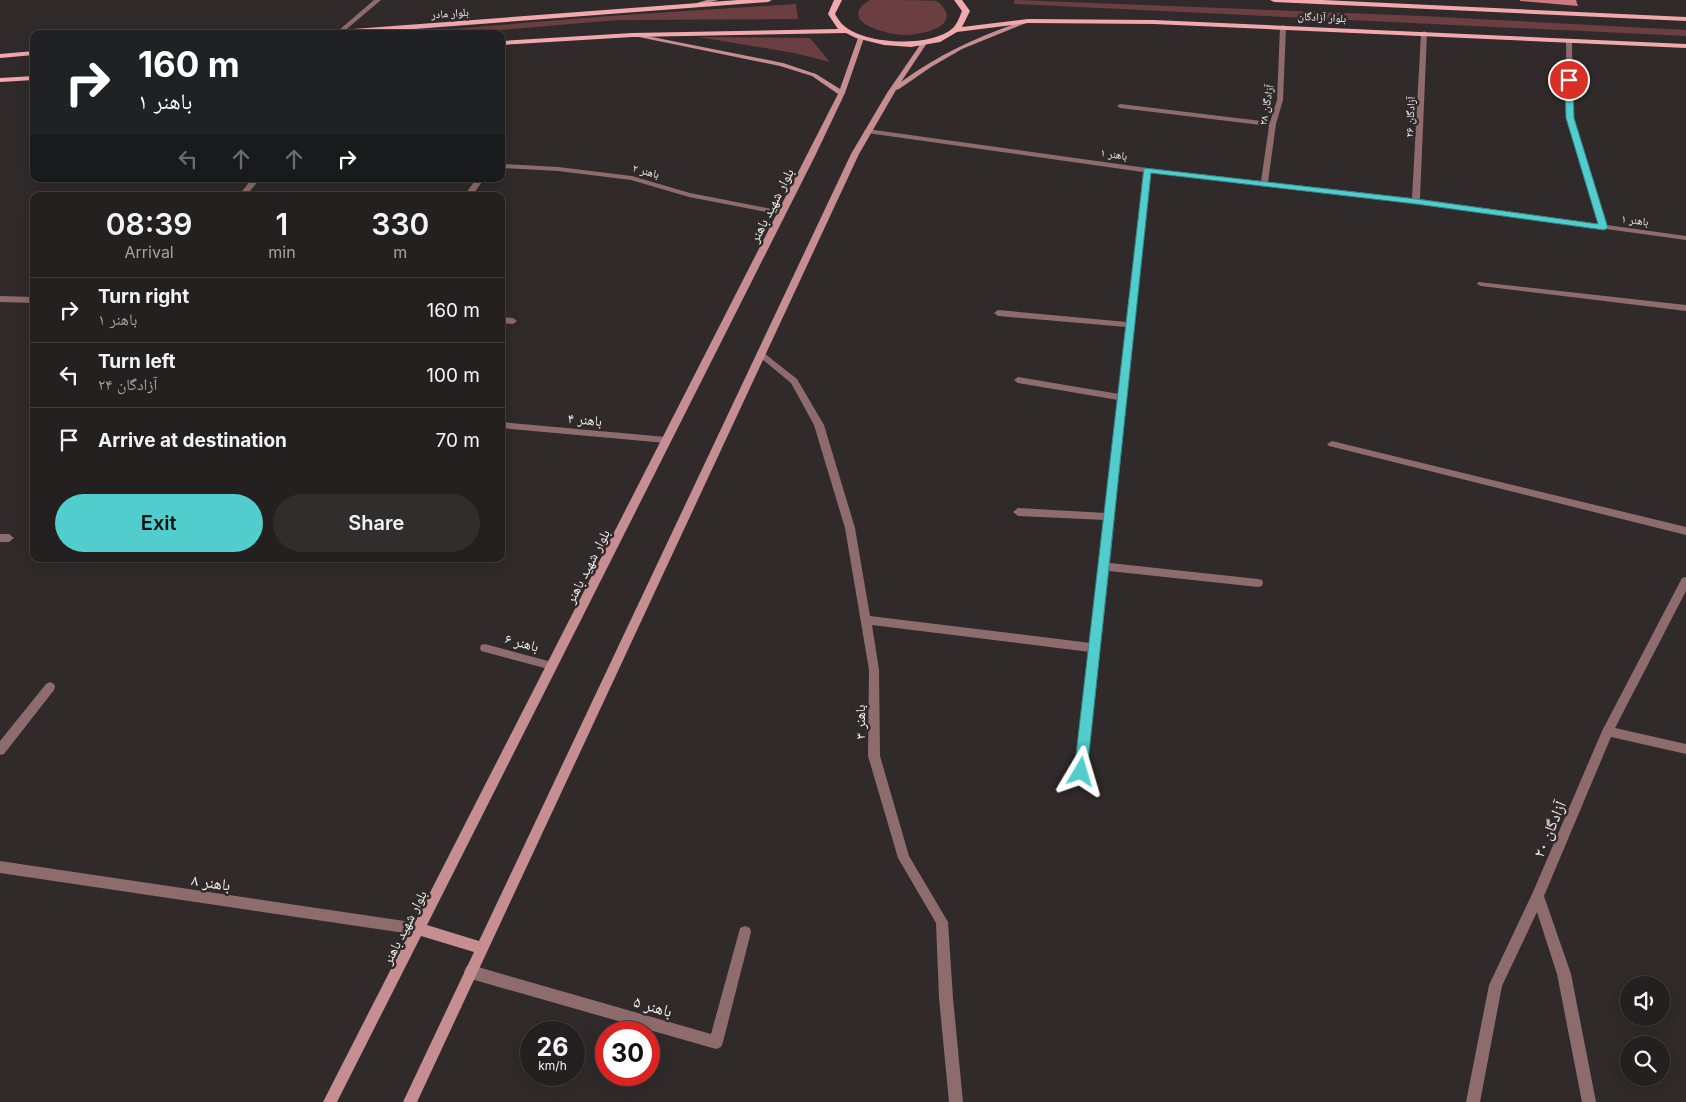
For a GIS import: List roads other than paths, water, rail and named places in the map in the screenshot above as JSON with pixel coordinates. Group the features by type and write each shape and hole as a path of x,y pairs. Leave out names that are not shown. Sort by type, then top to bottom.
{"main road":[{"path":"693,5 714,0"},
{"name":"بلوار مادر","path":"366,30 768,0"},
{"path":"838,0 832,13 836,22 846,31"},
{"path":"956,30 964,21 966,11 958,0"},
{"name":"بلوار آزادگان","path":"1274,0 1377,2 1686,19"},
{"path":"890,93 942,56 991,33 1028,22"},
{"name":"بلوار آزادگان","path":"846,31 861,38 881,43 903,44 942,38 956,30 1028,22 1154,22 1686,46"},
{"path":"505,43 632,35 846,31"},
{"path":"632,35 781,64 814,75 842,93"},
{"name":"بلوار شهید باهنر","path":"330,1102 842,93 861,38"},
{"path":"410,1102 867,131 924,42"},
{"path":"0,56 30,53"},
{"path":"0,80 30,78"},
{"path":"418,929 483,948"}],"street":[{"path":"342,30 378,0"},
{"name":"آزادگان ۲۸","path":"1264,185 1273,124 1280,100 1283,27"},
{"name":"آزادگان ۲۶","path":"1416,201 1424,33"},
{"path":"1569,41 1570,118 1604,228"},
{"path":"1120,106 1273,124"},
{"name":"باهنر ۱","path":"867,131 1147,170 1264,185 1416,201 1686,238"},
{"name":"باهنر ۲","path":"505,166 558,169 632,178 689,195 782,213"},
{"path":"1081,772 1147,170"},
{"path":"245,192 254,182"},
{"path":"1481,284 1686,308"},
{"path":"0,299 30,300"},
{"path":"998,313 1130,325"},
{"path":"505,321 513,322"},
{"name":"باهنر ۳","path":"761,355 794,381 819,425 850,528 874,670 874,756 904,858 942,922 946,998 956,1102"},
{"path":"1018,380 1122,398"},
{"name":"باهنر ۴","path":"505,425 666,440"},
{"path":"1332,444 1686,531"},
{"path":"1018,512 1110,517"},
{"path":"1104,566 1258,584"},
{"name":"آزادگان ۲۰","path":"1473,1102 1496,985 1538,896 1608,731 1686,580"},
{"path":"866,620 1096,648"},
{"name":"باهنر ۶","path":"485,648 552,666"},
{"path":"0,750 50,687"},
{"path":"1608,731 1686,749"},
{"name":"باهنر ۸","path":"0,867 418,929"},
{"path":"1538,896 1564,974 1589,1102"},
{"name":"باهنر ۵","path":"471,972 716,1042 745,932"}]}
